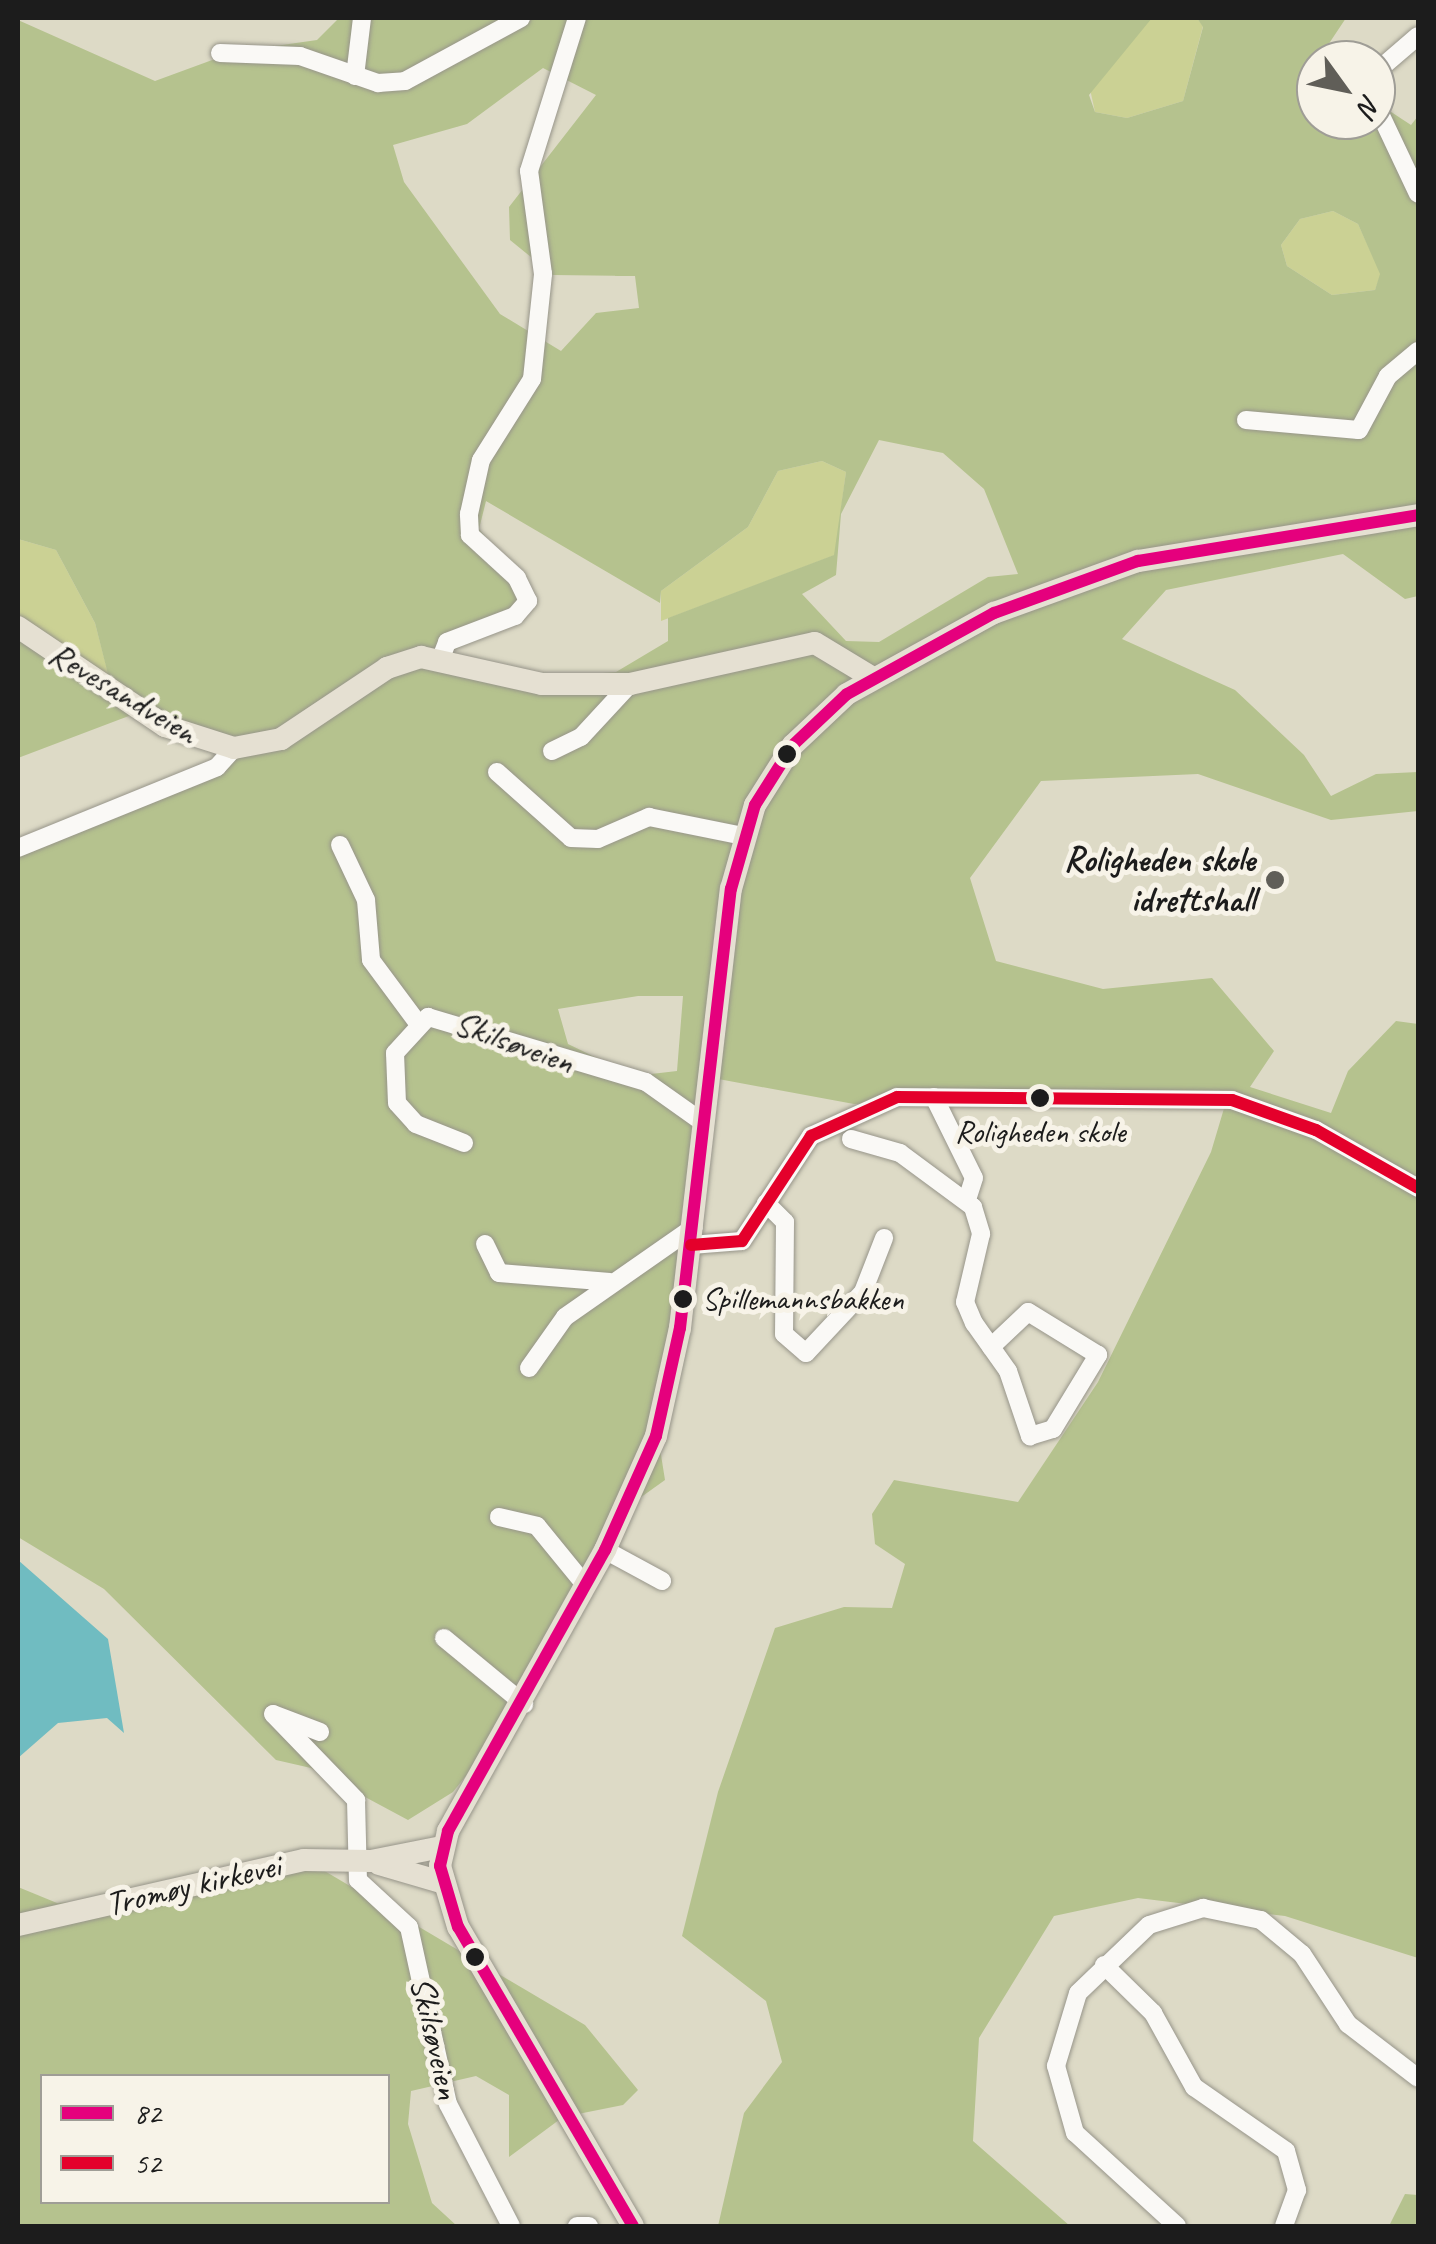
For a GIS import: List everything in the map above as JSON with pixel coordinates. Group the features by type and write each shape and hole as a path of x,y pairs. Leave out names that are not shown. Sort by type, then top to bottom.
{"main road":[{"path":"434,1880 436,1848 524,1704 605,1550 656,1436 692,1236 743,836 780,762 846,694 994,613 1138,561 1418,515"},
{"name":"Revesandveien","path":"18,627 166,726 234,748 280,739 404,659 441,658 542,684 630,684 805,644"},
{"path":"805,644 830,648 873,678"},
{"path":"805,644 836,670 846,694"},
{"name":"Tromøy kirkevei","path":"18,1924 304,1860 365,1861 436,1848"},
{"name":"Tromøy kirkevei","path":"365,1861 434,1880"},
{"name":"Skilsøveien","path":"434,1880 626,2224"}],"street":[{"path":"355,76 362,18"},
{"path":"220,53 300,56 378,83 428,74 521,18"},
{"path":"441,658 448,642 515,616 528,602 517,578 470,535 468,514 480,460 532,379 543,274 529,171 578,18"},
{"path":"1396,55 1418,36"},
{"path":"1393,140 1418,194"},
{"path":"1246,420 1359,430 1388,376 1418,351"},
{"path":"552,751 581,737 630,684"},
{"name":"Revesandveien","path":"18,848 217,766 234,748"},
{"path":"497,772 571,838 598,838 650,817 743,836"},
{"path":"340,844 366,900 371,960 418,1022"},
{"name":"Skilsøveien","path":"464,1143 416,1124 397,1103 395,1054 418,1022 462,1020 580,1068 646,1082 705,1124"},
{"path":"934,1097 974,1178 967,1200"},
{"path":"529,1368 565,1317 610,1282 692,1236 732,1248 766,1203 794,1154 830,1122 872,1102 934,1097 1232,1100 1316,1130 1418,1188"},
{"path":"851,1139 900,1153 967,1200 980,1234 965,1302 1016,1392 1030,1436 1048,1435 1097,1349 1028,1312 992,1346"},
{"path":"766,1203 786,1222 784,1334 806,1353 863,1292 884,1238"},
{"path":"485,1244 499,1272 610,1282"},
{"path":"499,1517 537,1526 586,1586"},
{"path":"605,1550 662,1582"},
{"path":"444,1638 524,1704"},
{"path":"320,1732 273,1714 356,1800 365,1861"},
{"name":"Skilsøveien","path":"365,1861 364,1890 409,1928 448,2104 511,2226"},
{"path":"1177,2226 1081,2140 1064,2112 1059,2032 1104,1965 1175,1913 1246,1914 1294,1945 1348,2024 1418,2078"},
{"path":"1104,1965 1153,2012 1194,2088 1286,2151 1297,2190 1284,2226"},
{"path":"577,2226 589,2226"}],"green space":[{"path":"339,18 1152,18 1089,95 1095,112 1127,118 1183,101 1203,27 1197,18 1346,18 1331,40 1296,40 1296,140 1396,140 1396,115 1411,125 1418,116 1418,596 1405,599 1343,554 1166,590 1122,639 1235,690 1304,755 1331,796 1376,774 1418,772 1418,811 1331,820 1198,774 1041,781 970,878 996,961 1103,989 1212,978 1274,1051 1250,1087 1331,1113 1348,1071 1396,1021 1418,1024 1418,1958 1285,1916 1138,1898 1054,1916 979,2038 973,2141 1070,2226 718,2226 744,2113 782,2062 766,2001 682,1936 718,1792 775,1628 844,1607 892,1608 905,1564 875,1544 872,1514 894,1480 1018,1502 1098,1382 1211,1152 1228,1095 854,1104 713,1078 658,1436 665,1480 623,1510 505,1727 453,1792 408,1820 311,1768 276,1760 104,1589 18,1537 18,846 230,759 134,714 18,758 18,635 112,690 95,623 56,550 18,539 18,20 155,81 234,52 317,40","holes":["543,68 596,95 509,207 510,240 553,275 635,276 639,308 596,313 561,351 500,314 404,182 393,145 467,124","1333,211 1358,224 1380,274 1375,290 1332,295 1287,266 1281,245 1300,219","879,440 943,453 984,489 1018,574 988,577 879,642 846,641 802,594 836,575 841,514","822,461 846,472 834,555 668,618 668,641 616,672 534,678 451,652 520,613 533,594 479,529 486,501 660,603 661,591 748,527 778,471","638,996 683,996 677,1071 634,1076 568,1044 558,1009"]},
{"path":"1148,18 1197,18 1203,26 1183,101 1127,118 1095,112 1090,89"},
{"path":"1333,211 1358,224 1381,274 1375,290 1332,295 1287,266 1281,245 1300,219"},
{"path":"822,461 846,472 835,555 661,621 661,591 748,527 778,471"},
{"path":"18,539 56,550 95,623 113,692 18,622"},
{"path":"301,1857 585,2025 638,2090 623,2105 563,2117 509,2157 509,2095 476,2076 411,2091 408,2124 432,2203 457,2226 18,2226 18,1887 57,1903 139,1898"},
{"path":"1405,2194 1418,2195 1418,2226 1389,2226"}],"water":[{"path":"18,1560 108,1639 124,1733 107,1718 58,1723 18,1758"}],"transit line":[{"name":"82","path":"633,2226 458,1927 440,1866 448,1831 605,1550 656,1436 680,1328 731,889 755,805 793,745 847,694 994,613 1138,561 1418,515"},
{"name":"52","path":"691,1245 742,1241 811,1136 897,1097 1232,1100 1316,1130 1418,1188"}],"place":[{"name":"Roligheden skole idrettshall","path":"1275,880"},
{"name":"Roligheden skole","path":"1040,1098"},
{"name":"Spillemannsbakken","path":"683,1299"}]}
